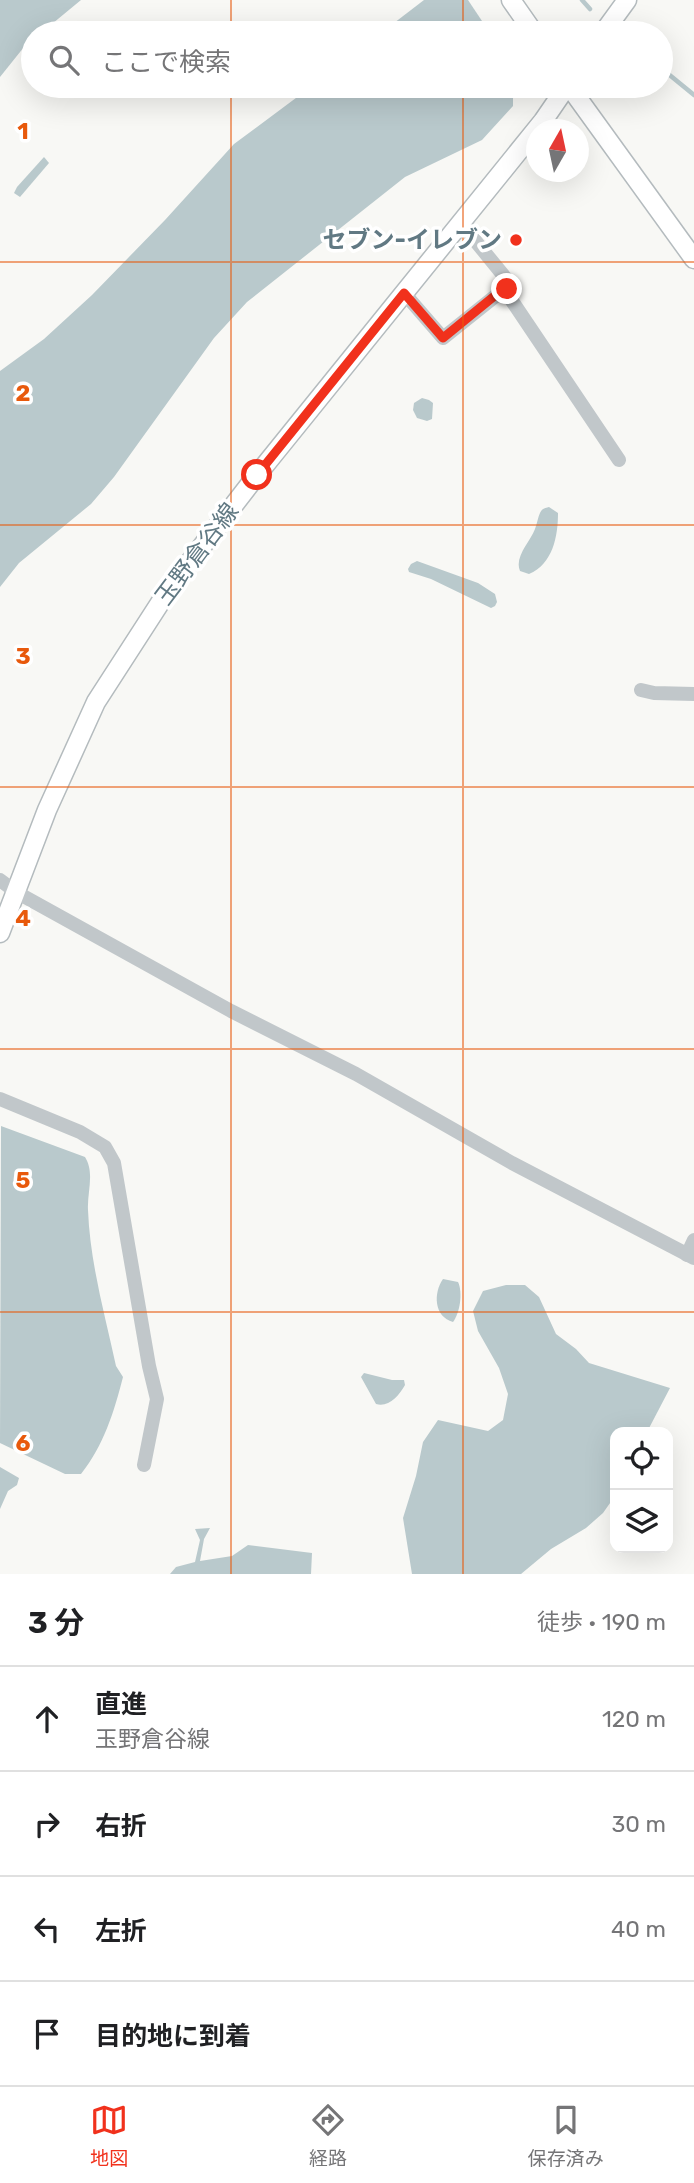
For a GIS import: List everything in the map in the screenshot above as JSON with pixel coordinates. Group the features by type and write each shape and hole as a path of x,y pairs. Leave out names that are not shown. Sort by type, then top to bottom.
{"main road":[{"path":"511,0 526,21"},
{"path":"612,21 627,0"},
{"name":"玉野倉谷線","path":"0,933 47,810 96,702 169,589 265,465 544,121 560,98"},
{"path":"577,98 694,259"}],"street":[{"path":"460,222 508,281 506,292 618,460"},
{"path":"404,293 443,338 503,289 507,289"},
{"path":"640,690 694,694"},
{"path":"0,880 16,892 231,1010 356,1074 512,1163 690,1256 694,1240"},
{"path":"0,1099 80,1132 105,1147 114,1163 157,1399 144,1465"}],"shaded area":[{"path":"0,0 81,0 56,21 21,21 21,51 0,77"},
{"path":"424,0 468,0 482,21 397,21"},
{"path":"296,98 513,98 513,106 482,140 405,177 247,302 214,338 114,477 91,504 19,563 0,587 0,371 44,339 92,295 234,144"},
{"path":"44,157 49,163 20,197 14,193 17,187"},
{"path":"422,398 433,403 432,419 427,421 417,418 413,410 414,403"},
{"path":"549,507 558,513 557,531 549,556 529,574 520,571 521,555 541,511"},
{"path":"417,561 478,583 495,594 495,606 491,608 431,579 409,572 411,564"},
{"path":"1,1126 85,1157 90,1170 89,1230 95,1269 116,1366 123,1377 107,1428 96,1452 81,1474 65,1474 0,1443"},
{"path":"443,1279 458,1282 460,1286 459,1308 453,1322 442,1315 437,1304"},
{"path":"506,1285 525,1285 539,1297 556,1334 589,1363 670,1388 650,1427 610,1427 610,1503 586,1528 551,1549 521,1574 412,1574 403,1518 423,1442 438,1420 488,1431 503,1420 508,1394 499,1368 478,1331 473,1311 483,1291"},
{"path":"364,1373 404,1380 405,1385 393,1400 376,1404 361,1377"},
{"path":"0,1467 19,1478 17,1485 8,1491 0,1509"},
{"path":"210,1528 204,1539 200,1561 232,1556 248,1545 312,1553 311,1574 170,1574 176,1567 195,1562 200,1540 195,1529"}],"waterway":[{"path":"582,0 590,9"},
{"path":"673,78 694,95"}],"place":[{"name":"セブン-イレブン","path":"516,240"}],"route":[{"path":"257,475 404,293 443,338 503,289 507,289"}]}
